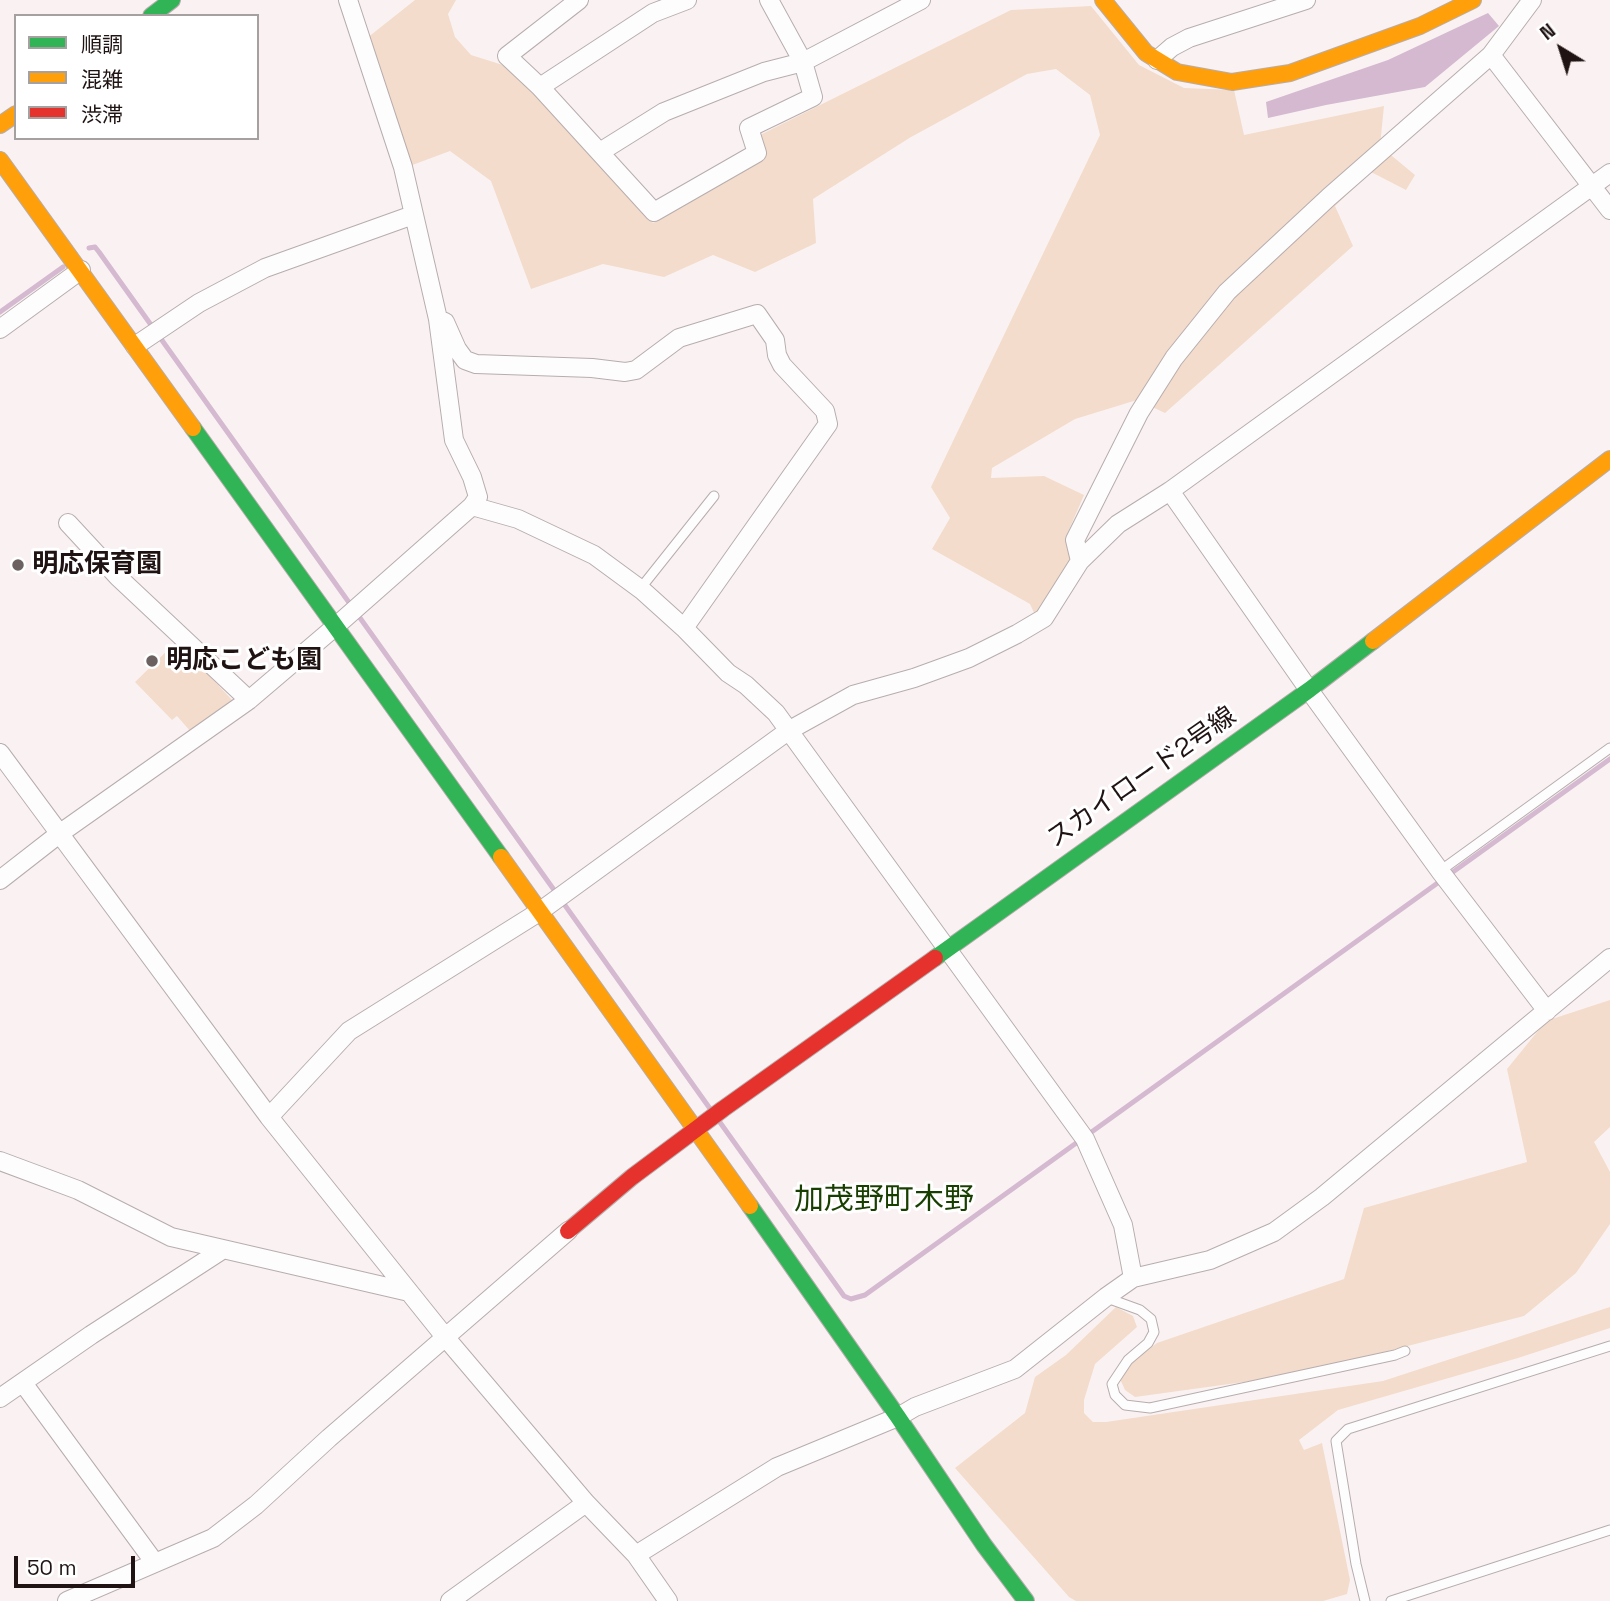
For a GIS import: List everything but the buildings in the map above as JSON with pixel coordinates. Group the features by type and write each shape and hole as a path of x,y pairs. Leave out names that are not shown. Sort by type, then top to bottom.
{"street":[{"path":"154,14 172,0"},
{"path":"0,880 59,834 248,699 336,626 472,506 478,497 472,477 454,440 438,319 403,167 348,0"},
{"path":"579,0 507,56 540,87 654,212 757,153 749,128 813,97 803,62 769,0"},
{"path":"540,87 653,13 687,0"},
{"path":"600,152 664,112 764,72 803,62 921,0"},
{"path":"1103,0 1146,53 1157,60 1177,72 1232,82 1290,74 1420,26 1473,0"},
{"path":"1157,60 1172,47 1189,38 1306,0"},
{"path":"1080,561 1075,540 1139,413 1174,358 1227,292 1329,197 1491,55 1532,0"},
{"path":"1491,55 1610,210"},
{"path":"0,160 539,912 702,1124 984,1545 1027,1601"},
{"path":"269,1116 349,1031 539,912 788,731 853,695 915,678 968,658 1044,618 1080,561 1118,524 1170,491 1610,173"},
{"path":"135,346 199,303 265,268 413,215"},
{"path":"0,329 81,270"},
{"path":"438,319 445,323 465,360 476,364 592,368 625,372 636,369 679,338 757,314 775,340 777,355 782,365 825,411 828,424 684,628"},
{"name":"スカイロード2号線","path":"568,1231 632,1177 702,1124 1309,690 1610,459"},
{"path":"1170,491 1309,690 1444,876 1547,1011"},
{"path":"472,506 518,519 594,555 640,589 684,628 728,673 746,685 776,713 1083,1137 1123,1226 1133,1278"},
{"path":"68,523 118,577 248,699"},
{"path":"0,753 269,1116 446,1338 586,1503 636,1555 668,1601"},
{"path":"636,1555 777,1467 898,1416 915,1406 1015,1369 1133,1278 1210,1260 1274,1232 1322,1197 1610,958"},
{"path":"0,1161 78,1189 171,1237 409,1292"},
{"path":"67,1601 213,1538 256,1505 329,1438 568,1231"},
{"path":"0,1398 222,1250"},
{"path":"23,1383 155,1563"},
{"path":"450,1601 586,1503"}],"lane":[{"path":"640,589 714,496"},
{"path":"1444,876 1610,748"},
{"path":"1105,1297 1140,1310 1151,1319 1154,1332 1147,1343 1128,1360 1112,1384 1115,1395 1125,1405 1150,1408 1405,1351"},
{"path":"1365,1601 1356,1564 1336,1441 1348,1429 1610,1346"},
{"path":"1391,1601 1610,1530"}],"shaded area":[{"path":"415,0 456,0 448,14 455,37 471,55 506,66 516,73 653,223 764,159 760,135 1011,10 1091,6 1139,65 1184,88 1234,90 1244,135 1384,106 1380,146 1415,175 1406,190 1371,172 1335,206 1353,246 1165,413 1137,400 1075,419 992,468 991,478 1044,476 1084,495 1065,539 1073,560 1035,615 1030,604 932,549 950,518 931,487 1100,135 1090,95 1056,69 1027,74 911,137 813,199 816,243 755,272 713,255 664,277 603,264 531,289 491,181 450,151 407,167 362,42"},
{"path":"1488,13 1499,26 1425,87 1268,118 1266,102 1388,60"},
{"path":"177,641 233,701 191,732 177,716 172,720 135,682"},
{"path":"1610,1000 1610,1127 1594,1142 1610,1172 1610,1224 1576,1273 1524,1316 1295,1375 1135,1397 1125,1390 1120,1379 1126,1366 1157,1343 1344,1279 1364,1208 1527,1162 1507,1069 1546,1021"},
{"path":"1116,1307 1133,1316 1137,1327 1095,1364 1084,1400 1084,1413 1093,1422 1383,1381 1610,1307 1610,1328 1518,1358 1338,1410 1299,1440 1304,1450 1322,1443 1350,1580 1347,1594 1323,1601 1076,1601 1069,1597 955,1468 1025,1413 1035,1377 1066,1355"}],"waterway":[{"path":"89,248 95,247 99,252 711,1110"},
{"path":"0,312 63,267"},
{"path":"719,1121 844,1296 851,1299 865,1295 1610,759"}],"traffic: fast":[{"path":"154,14 172,0"},
{"path":"193,428 501,857"},
{"path":"935,958 1309,690 1373,641"},
{"path":"750,1206 984,1545 1026,1601"}],"traffic: slow":[{"path":"1103,0 1146,53 1177,72 1232,82 1290,73 1420,26 1473,0"},
{"path":"0,125 14,115"},
{"path":"0,160 193,428"},
{"path":"1373,641 1610,459"},
{"path":"501,857 750,1206"}],"traffic: jam":[{"path":"568,1231 632,1177 723,1109 935,958"}],"place":[{"name":"明応保育園","path":"18,565"},
{"name":"明応こども園","path":"152,661"}],"district":[{"name":"加茂野町木野","path":"884,1201"}]}
